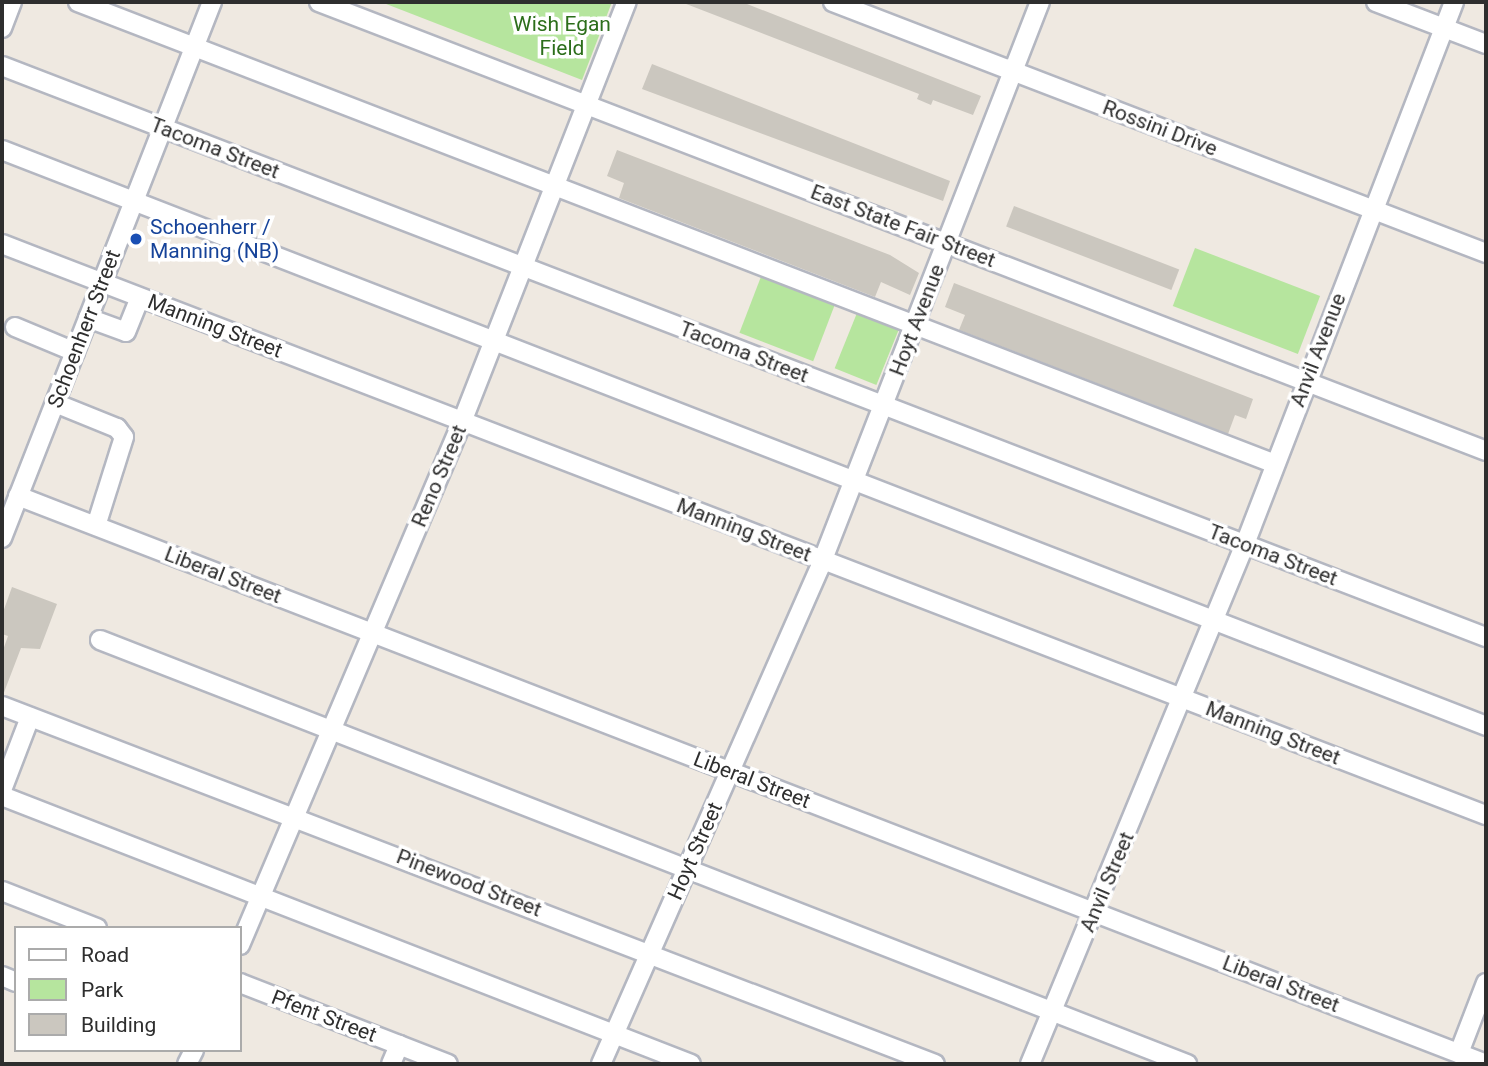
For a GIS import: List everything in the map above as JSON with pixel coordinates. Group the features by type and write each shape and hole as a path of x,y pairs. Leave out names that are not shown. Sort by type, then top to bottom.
{"street":[{"path":"2,28 12,2"},
{"path":"78,2 914,327 1275,464"},
{"name":"Schoenherr Street","path":"2,538 212,2"},
{"name":"East State Fair Street","path":"319,2 1486,451"},
{"name":"Reno Street","path":"242,940 462,422 627,2"},
{"name":"Rossini Drive","path":"833,2 1486,253"},
{"name":"Hoyt Avenue","path":"822,560 1040,2"},
{"path":"1376,2 1486,44"},
{"name":"Anvil Avenue","path":"1182,699 1245,544 1454,2"},
{"name":"Tacoma Street","path":"2,65 162,129 1486,637"},
{"path":"2,150 1486,726"},
{"name":"Manning Street","path":"2,244 1486,815"},
{"path":"88,318 126,332 140,298"},
{"path":"15,327 75,352"},
{"path":"55,403 117,428 124,437 96,526"},
{"name":"Liberal Street","path":"18,496 1486,1064"},
{"name":"Hoyt Street","path":"601,1064 822,560"},
{"path":"100,640 331,732 688,866 1187,1064"},
{"name":"Anvil Street","path":"1030,1064 1182,699"},
{"name":"Pinewood Street","path":"2,706 295,816 935,1064"},
{"path":"2,790 30,717"},
{"path":"2,796 261,894 691,1064"},
{"path":"2,891 92,926"},
{"path":"1459,1053 1486,983"},
{"name":"Pfent Street","path":"242,984 448,1064"},
{"path":"391,1064 399,1045"}],"green space":[{"name":"Wish Egan Field","path":"381,2 612,2 582,80"},
{"path":"1195,248 1320,296 1298,354 1173,306"},
{"path":"762,274 836,302 813,361 739,333"},
{"path":"859,308 901,325 876,385 835,368"}],"building":[{"path":"681,2 742,2 981,96 973,115 933,100 931,105 917,99 919,94"},
{"path":"652,64 950,181 943,201 642,89"},
{"path":"617,150 890,255 919,273 910,295 881,282 875,297 619,198 624,183 607,176"},
{"path":"1014,206 1179,269 1171,290 1006,227"},
{"path":"954,283 1253,399 1246,419 1235,415 1228,434 959,330 965,315 945,307"},
{"path":"12,587 57,604 40,649 21,648 3,695 2,653 8,636 2,634 2,615"}],"place":[{"name":"Schoenherr / Manning (NB)","path":"136,239"}]}
